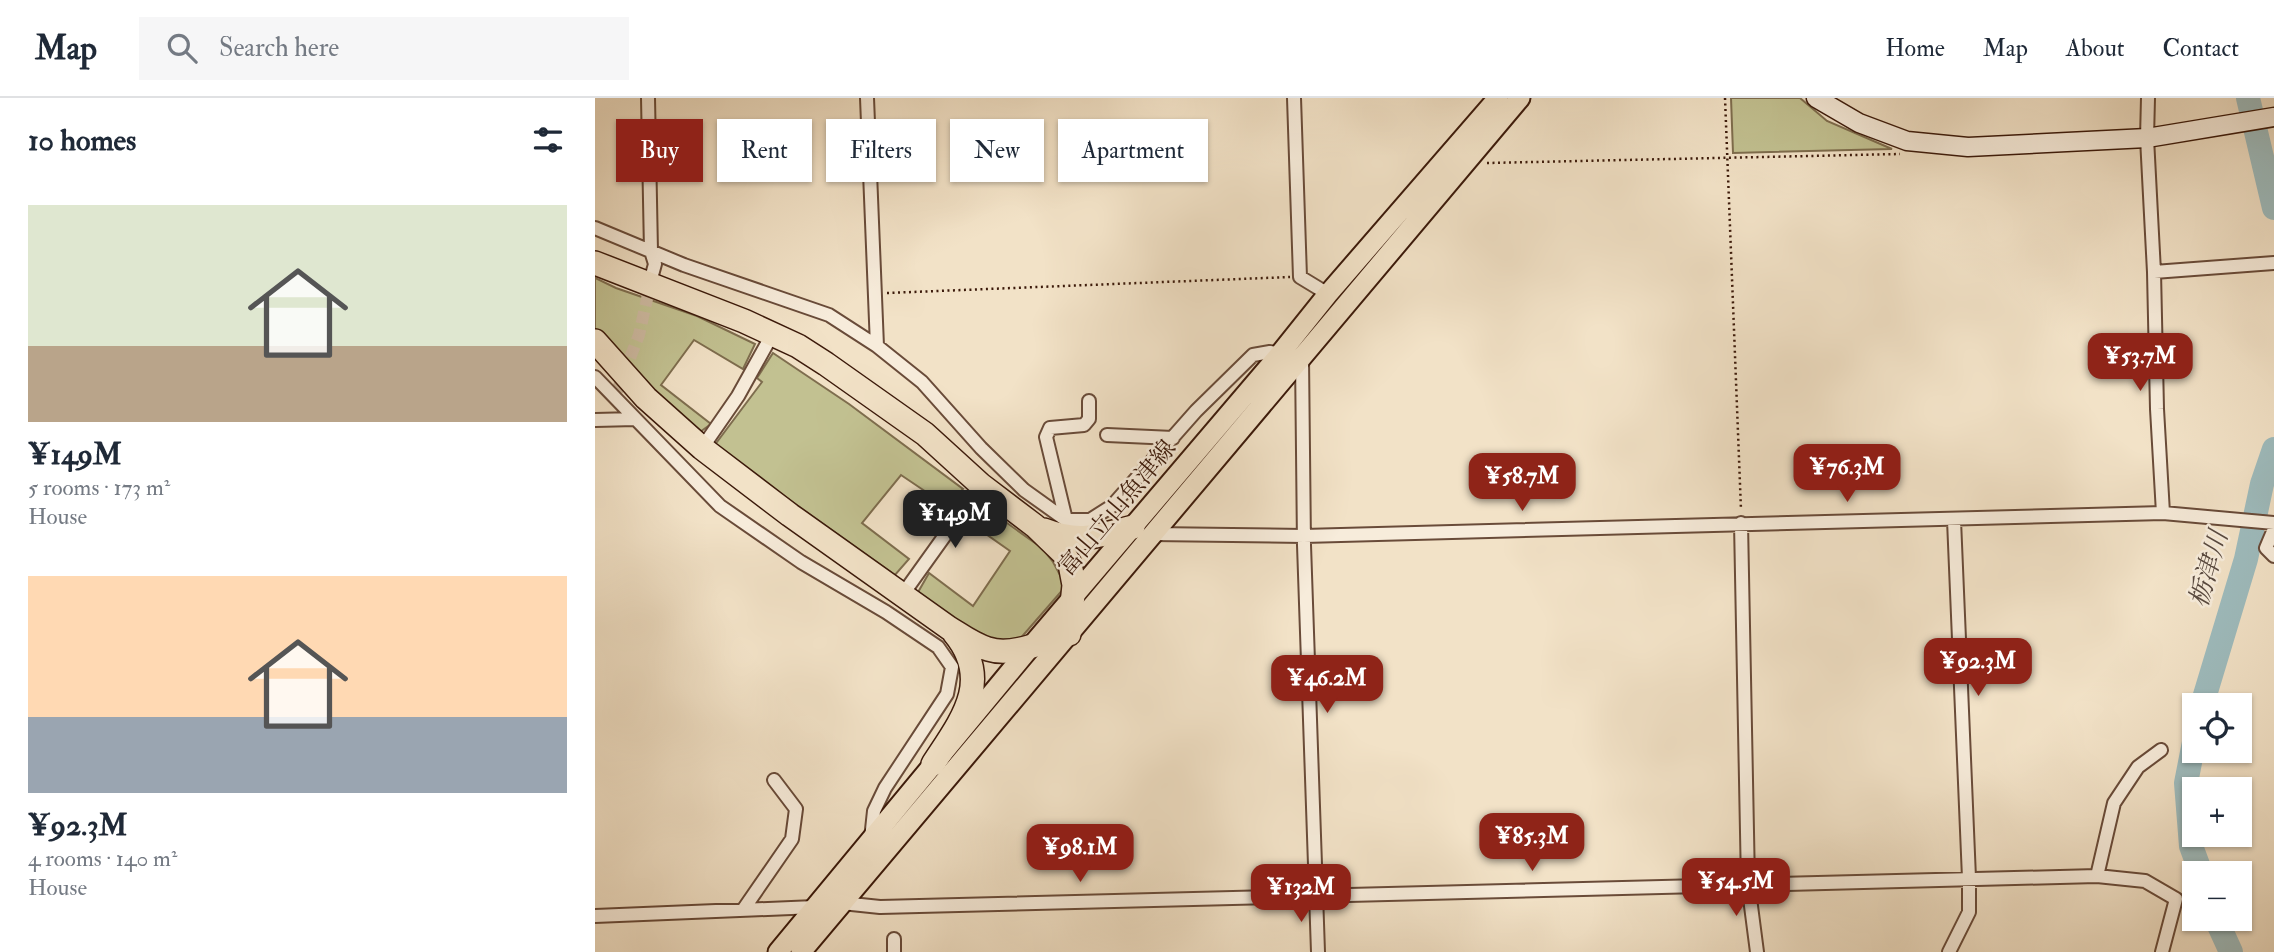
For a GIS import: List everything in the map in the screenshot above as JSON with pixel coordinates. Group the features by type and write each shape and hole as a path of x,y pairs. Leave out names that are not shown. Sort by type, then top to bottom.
{"highway":[{"path":"595,264 773,333 826,364 925,434 981,485 1056,544 1070,564 1074,584 1069,634 1009,651 997,651 972,642 949,628 790,515 702,448 646,398 595,341"},
{"path":"1035,526 1072,539 1143,531"},
{"path":"933,764 968,705 973,685 969,658 963,645 949,628"}],"main road":[{"name":"富山立山魚津線","path":"801,952 1069,634 1143,531 1328,294 1498,98"},
{"name":"富山立山魚津線","path":"778,952 1033,644 1073,598 1143,531 1302,357 1520,98"}],"street":[{"path":"648,98 651,251 655,264 652,275"},
{"path":"867,98 877,346"},
{"path":"1294,98 1300,277 1328,294"},
{"path":"1816,98 1859,122 1907,141 1968,147 2147,138 2274,117"},
{"path":"2148,98 2147,138 2163,513"},
{"path":"595,228 684,265 829,316 877,346 922,382 981,448 1024,490 1066,520 1090,520 1112,506 1196,411 1253,355 1270,352 1280,354"},
{"path":"2154,272 2268,264"},
{"path":"702,448 738,396 773,333"},
{"path":"1302,357 1304,536 1318,952"},
{"path":"595,377 616,394 635,419 720,506 801,562 886,612 938,647 952,667 947,694 885,788 874,811 870,842"},
{"path":"1066,520 1046,437 1050,428 1084,425 1089,419 1089,401"},
{"path":"595,420 635,419"},
{"path":"1107,435 1173,438"},
{"path":"902,594 981,485"},
{"path":"1143,531 1304,536 2163,513 2274,523"},
{"path":"1949,952 1969,912 1954,520"},
{"path":"1741,523 1748,883 1757,952"},
{"path":"2274,529 2266,548 2274,556"},
{"path":"2097,876 2114,803 2138,767 2161,750"},
{"path":"743,909 792,839 796,809 774,780"},
{"path":"842,903 880,907 2097,876 2145,881 2176,899 2162,952"},
{"path":"595,916 815,907"}],"path":[{"path":"1725,98 1741,523"},
{"path":"1466,161 1493,164 1900,155 1907,141"},
{"path":"874,294 1300,277"}],"shaded area":[{"path":"1731,98 1800,98 1827,121 1892,149 1733,153"},
{"path":"595,278 697,316 755,344 743,369 694,340 661,385 711,424 700,432 662,400 595,329"},
{"path":"773,353 849,404 963,489 947,506 901,475 862,523 909,559 895,575 714,446 762,382 757,378"},
{"path":"979,503 1042,548 1066,586 1019,640 995,646 917,594 929,573 973,606 1010,551 966,520"}],"waterway":[{"name":"栃津川","path":"2248,98 2274,208"},
{"name":"栃津川","path":"2206,693 2246,559 2262,484 2274,449"},
{"name":"栃津川","path":"2190,763 2186,783 2191,846 2197,861"},
{"name":"栃津川","path":"2221,931 2231,952"}],"tunnel":[{"path":"617,391 639,335 651,281"}]}
